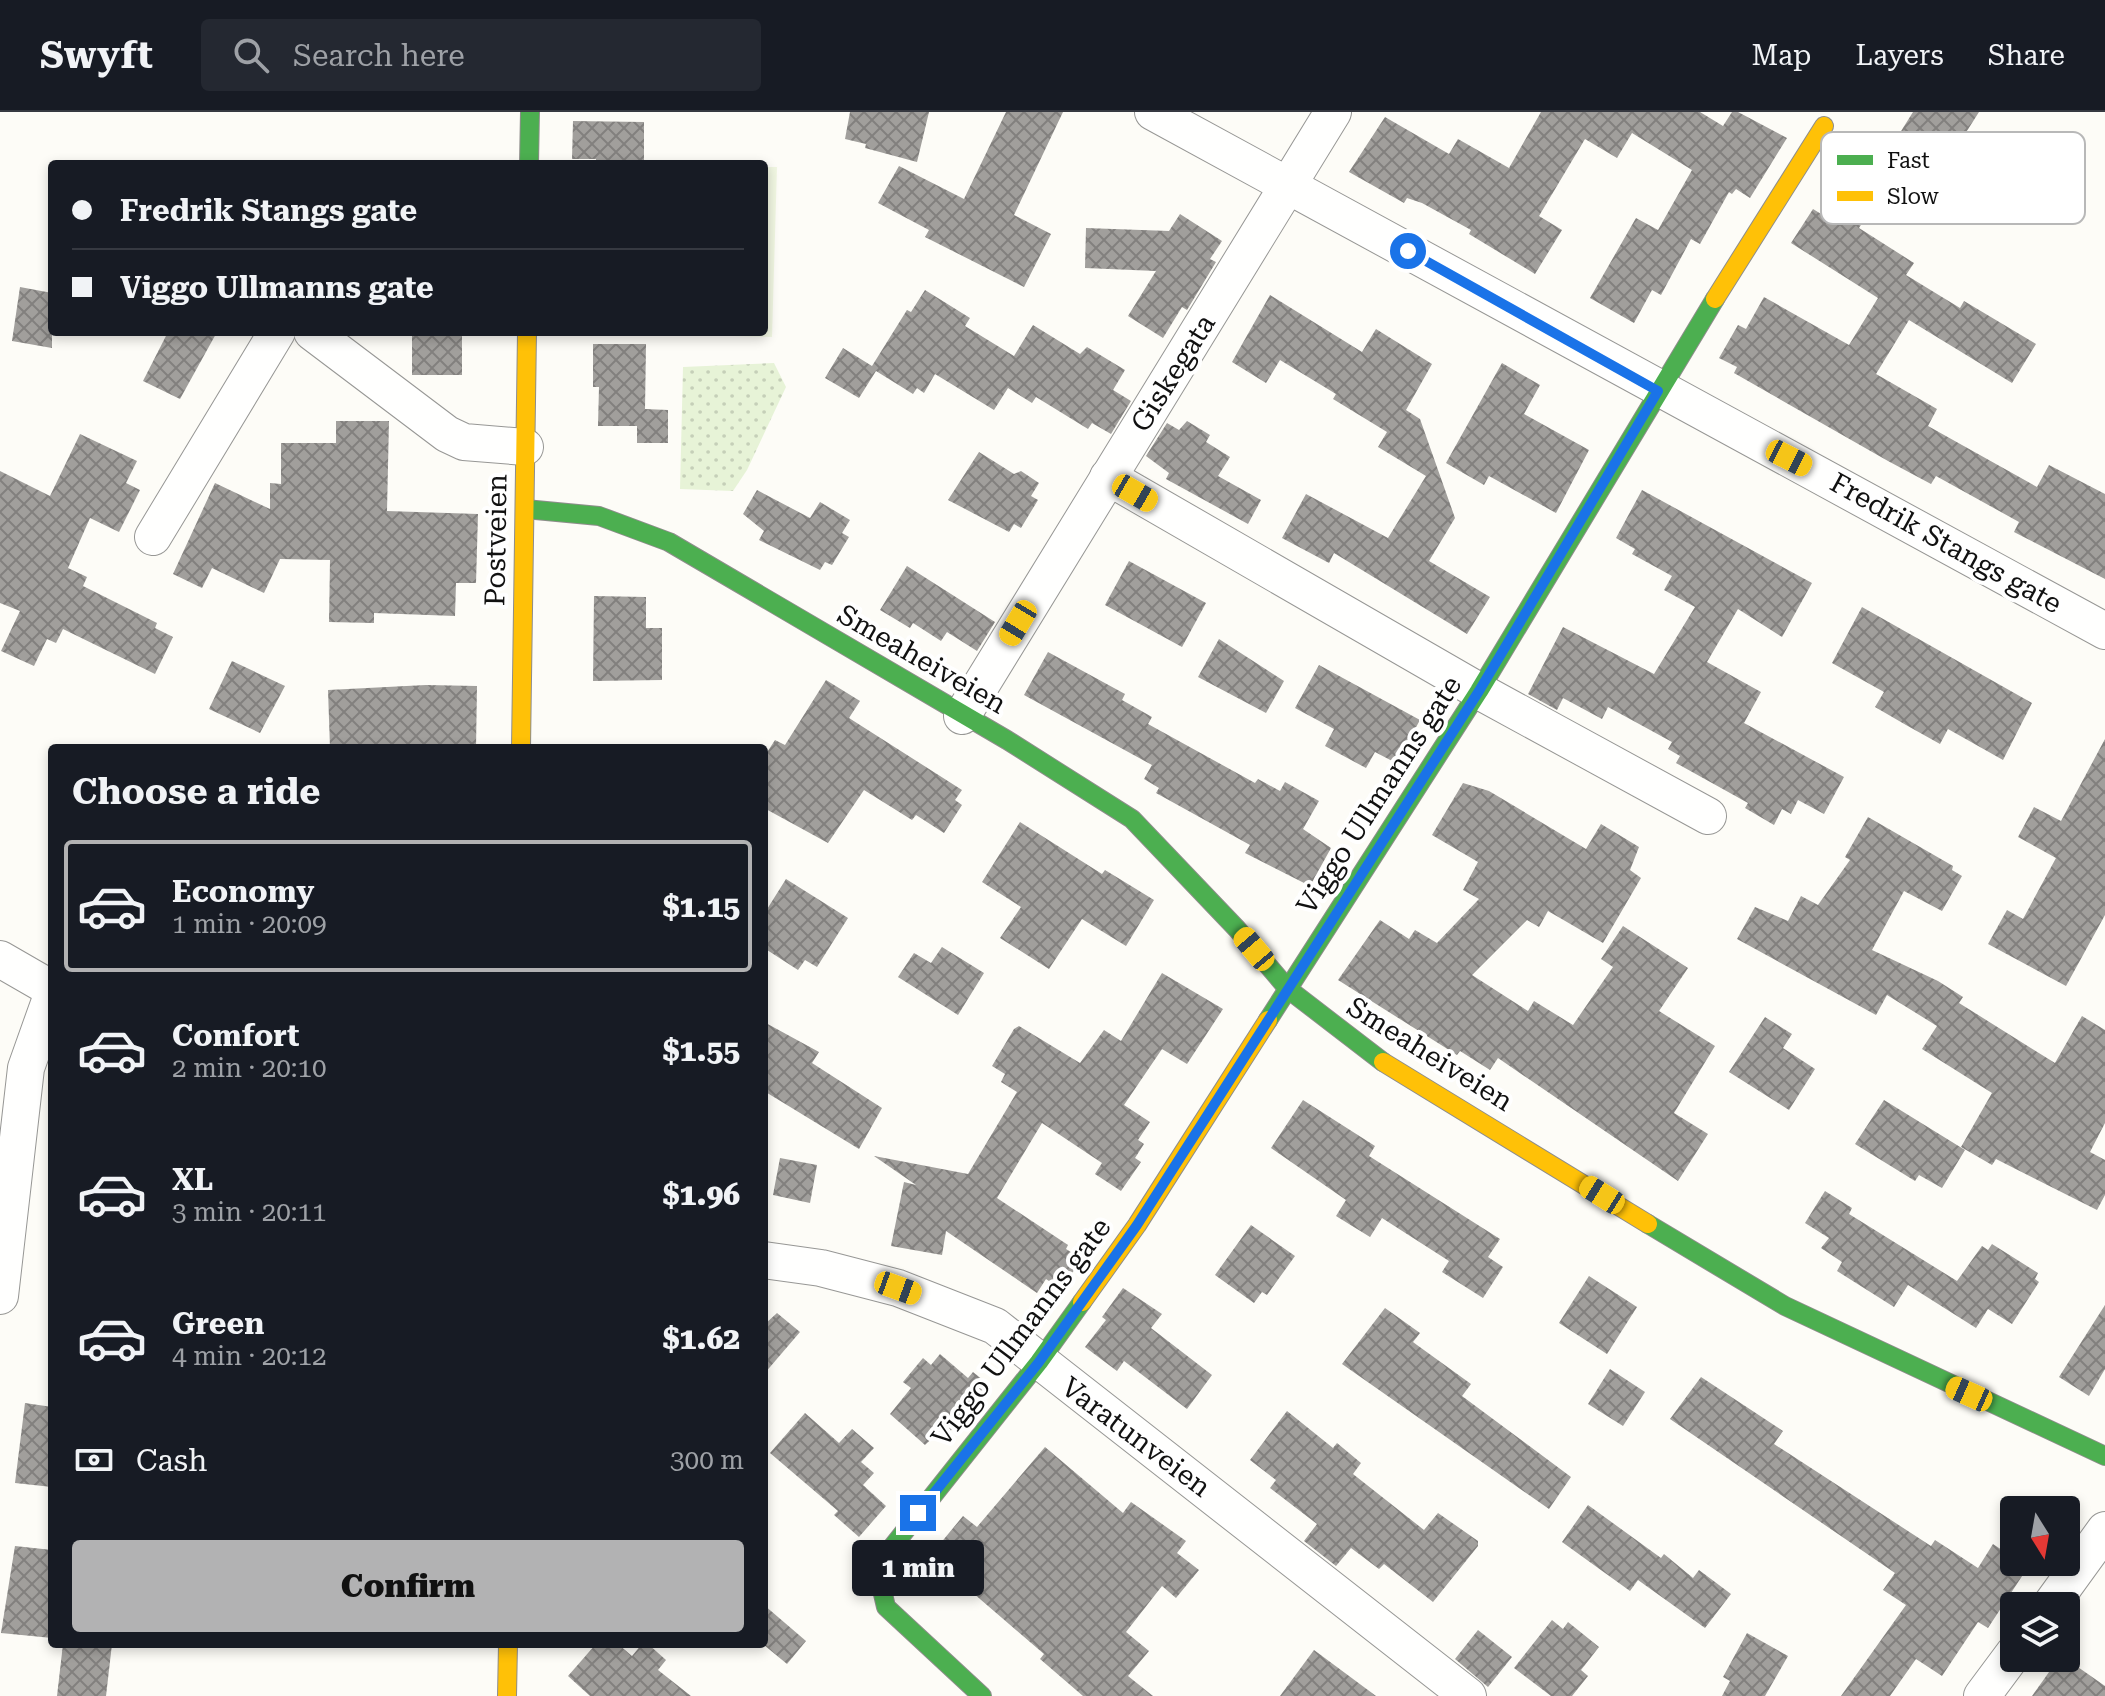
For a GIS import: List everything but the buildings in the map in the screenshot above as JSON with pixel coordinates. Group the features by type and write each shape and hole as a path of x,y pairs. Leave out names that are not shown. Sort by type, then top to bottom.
{"street":[{"path":"529,160 530,112"},
{"name":"Fredrik Stangs gate","path":"1153,112 1658,391 1841,485 2105,631"},
{"name":"Giskegata","path":"962,716 1333,112"},
{"name":"Viggo Ullmanns gate","path":"982,1696 886,1607 880,1581 885,1556 1039,1362 1137,1225 1479,691 1658,391 1824,126"},
{"path":"153,537 275,336"},
{"path":"317,336 447,434 464,442 525,447"},
{"name":"Postveien","path":"521,744 527,336"},
{"path":"1108,477 1479,691 1708,816"},
{"name":"Smeaheiveien","path":"525,509 563,507 616,518 669,542 962,716 1132,819 1237,929 1288,989 1377,1058 1503,1133 1725,1273 1915,1370 2105,1456"},
{"path":"0,959 48,989"},
{"path":"0,1296 26,1068 48,1004"},
{"name":"Varatunveien","path":"768,1261 821,1268 932,1300 995,1326 1468,1696"},
{"path":"2060,1592 2105,1530"},
{"path":"507,1696 508,1648"},
{"path":"1982,1696 2000,1672"}],"green space":[{"path":"768,167 777,167 772,337 731,336 768,336"},
{"path":"774,363 786,387 747,470 733,491 680,489 683,367"}],"traffic: fast":[{"path":"529,160 530,112"},
{"path":"1268,1020 1479,691 1715,299"},
{"path":"525,509 599,516 669,542 1007,740 1132,819 1237,929 1288,989 1383,1062"},
{"path":"1648,1224 1785,1306 2105,1456"},
{"path":"982,1696 886,1607 880,1581 885,1556 1039,1362 1082,1302"}],"traffic: slow":[{"path":"1715,299 1824,126"},
{"path":"521,744 527,336"},
{"path":"1082,1302 1137,1225 1268,1020"},
{"path":"1383,1062 1648,1224"},
{"path":"507,1696 508,1648"}],"route":[{"path":"918,1513 1039,1362 1137,1225 1479,691 1579,529 1658,391 1408,251"}]}
